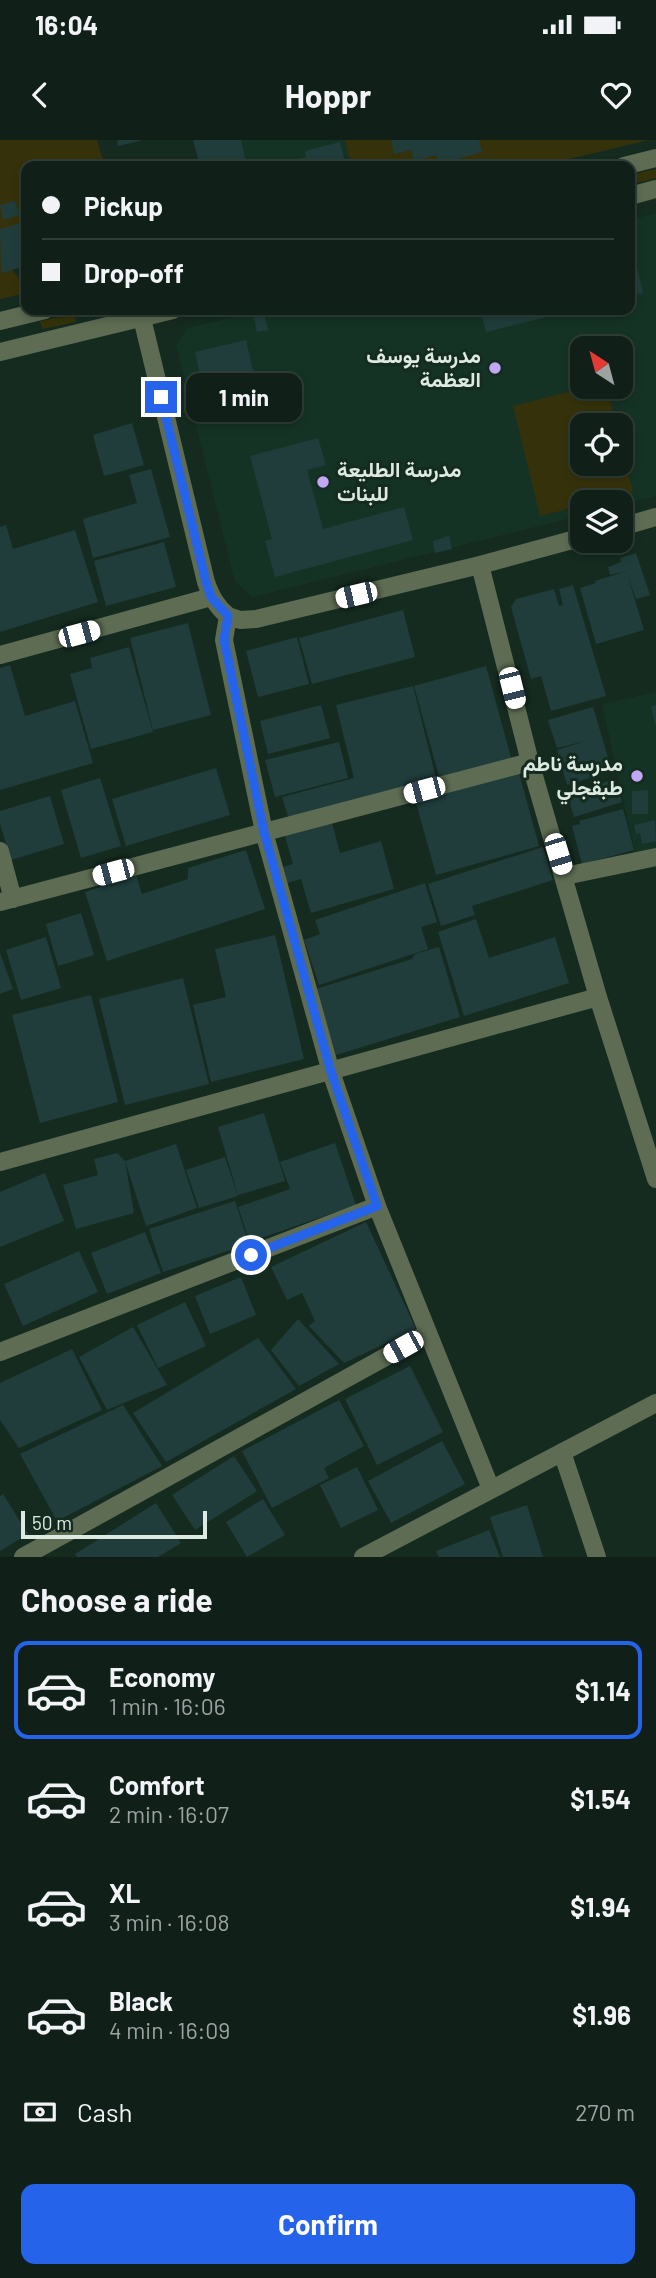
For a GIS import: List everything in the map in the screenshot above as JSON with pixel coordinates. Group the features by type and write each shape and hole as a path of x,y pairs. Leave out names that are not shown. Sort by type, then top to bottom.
{"street":[{"path":"635,163 656,158"},
{"path":"635,194 656,189"},
{"path":"0,321 25,315"},
{"path":"0,352 137,315"},
{"path":"141,315 211,597 228,616 240,620 257,619 570,541"},
{"path":"633,524 656,517"},
{"path":"480,565 530,762 598,997 655,1172"},
{"path":"0,655 211,597"},
{"path":"228,616 224,640 264,832 331,1072 377,1206 491,1489"},
{"path":"0,851 6,901 530,762"},
{"path":"565,876 656,857"},
{"path":"0,1162 598,997"},
{"path":"0,1352 377,1206"},
{"path":"23,1557 427,1334"},
{"path":"363,1557 656,1402"},
{"path":"562,1452 597,1557"}],"shaded area":[{"path":"0,140 97,140 103,161 21,161 21,263 9,266 21,281 21,294 0,299"},
{"path":"194,140 370,140 376,161 199,161"},
{"path":"345,140 649,140 560,161 350,161"},
{"path":"656,169 656,178 635,184 635,174"},
{"path":"656,213 656,496 633,502 633,490 570,490 570,518 253,597 235,582 176,345 187,328 243,315 635,315 635,219"},
{"path":"75,315 76,322 42,329 40,321"},
{"path":"570,392 570,399 610,399 613,413 570,413 570,476 629,476 632,490 570,490 570,508 540,516 513,406"},
{"name":"مدرسة ناطم طبقجلي","path":"656,692 656,848 635,852 602,704"}],"building":[{"path":"117,140 140,140 140,141 118,146"},
{"path":"193,140 241,140 246,161 199,161"},
{"path":"391,140 479,140 482,152 450,161 438,161 436,155 414,161 411,150 394,154"},
{"path":"340,142 345,161 291,161 306,157 305,151"},
{"path":"15,201 20,215 3,220 0,205"},
{"path":"21,223 21,267 1,273 0,229"},
{"path":"635,259 643,293 635,295"},
{"path":"253,315 265,315 268,330 257,332"},
{"path":"481,315 555,315 486,332"},
{"path":"246,340 258,392 206,403 195,352"},
{"path":"132,423 144,465 104,476 93,435"},
{"path":"318,438 326,465 307,470 323,529 404,507 413,540 275,577 265,541 272,539 250,456"},
{"path":"151,469 170,537 93,558 83,519 137,503 129,475"},
{"path":"6,525 13,549 75,530 98,602 0,632 0,527"},
{"path":"449,536 452,549 435,553 433,541"},
{"path":"164,542 176,587 106,606 94,561"},
{"path":"636,553 650,595 636,599 628,577 644,630 596,644 580,588 627,571 610,575 608,567 621,562 620,558"},
{"path":"573,585 606,696 551,711 541,676 531,679 511,607 516,599 554,589 559,606 563,605 559,589"},
{"path":"403,610 415,657 312,684 299,638"},
{"path":"188,623 211,715 153,730 130,638"},
{"path":"297,637 309,684 258,697 246,651"},
{"path":"129,647 153,732 91,749 70,674 92,668 90,658"},
{"path":"10,665 25,716 75,701 93,763 0,790 0,668"},
{"path":"486,666 512,761 440,780 414,686"},
{"path":"413,686 437,782 289,820 282,797 354,778 336,705"},
{"path":"321,705 330,738 268,754 260,721"},
{"path":"656,705 656,724 655,724 651,706"},
{"path":"593,707 612,771 567,785 557,750 585,741 557,748 548,720"},
{"path":"339,742 348,778 275,797 265,760"},
{"path":"216,768 230,815 126,846 112,799"},
{"path":"518,769 539,846 436,875 415,799"},
{"path":"100,778 121,846 81,858 61,790"},
{"path":"615,779 622,802 574,817 567,794"},
{"path":"648,790 648,814 632,814 632,791"},
{"path":"50,796 64,844 11,860 0,824 0,811"},
{"path":"623,809 634,850 582,864 572,826 580,824 579,821"},
{"path":"331,819 340,853 381,841 394,889 311,913 301,879 287,883 283,867 293,864 284,833"},
{"path":"655,820 656,841 642,844 640,833 636,834 634,825"},
{"path":"543,847 553,880 472,906 475,915 441,926 428,884"},
{"path":"246,850 265,909 107,961 85,892 136,875 142,894 188,879 188,868"},
{"path":"425,883 437,922 421,927 428,949 319,985 304,940 320,934 315,920"},
{"path":"81,913 94,955 58,966 46,924"},
{"path":"476,919 489,958 555,937 569,983 464,1016 438,932"},
{"path":"275,935 304,1059 211,1082 193,1005 226,997 215,949"},
{"path":"46,937 61,988 21,1000 6,950"},
{"path":"439,947 460,1017 336,1055 316,989 412,959 415,954"},
{"path":"0,953 13,989 0,994"},
{"path":"183,978 209,1084 125,1105 99,999"},
{"path":"91,995 118,1102 40,1123 12,1015"},
{"path":"264,1113 285,1181 238,1195 218,1127"},
{"path":"335,1143 356,1205 250,1242 238,1207 290,1189 280,1162"},
{"path":"176,1144 197,1208 146,1226 125,1161"},
{"path":"117,1153 125,1161 134,1213 76,1229 63,1185 98,1175 94,1159"},
{"path":"225,1157 238,1196 199,1208 186,1170"},
{"path":"45,1173 64,1221 0,1247 0,1192"},
{"path":"235,1201 249,1244 163,1272 149,1229"},
{"path":"366,1222 416,1329 344,1363 309,1326 315,1321 302,1293 287,1300 271,1267"},
{"path":"145,1232 161,1273 107,1294 91,1253"},
{"path":"79,1251 98,1292 23,1326 4,1284"},
{"path":"241,1277 256,1315 210,1334 195,1296"},
{"path":"185,1302 206,1346 158,1368 137,1325"},
{"path":"298,1319 339,1364 299,1386 271,1350"},
{"path":"133,1327 167,1385 107,1410 79,1357"},
{"path":"258,1338 296,1389 166,1462 133,1413"},
{"path":"72,1349 102,1410 19,1448 0,1420 0,1383"},
{"path":"410,1366 443,1432 377,1465 345,1399"},
{"path":"339,1400 364,1446 324,1468 329,1478 272,1508 242,1451"},
{"path":"123,1405 162,1466 57,1521 20,1454"},
{"path":"442,1441 465,1484 391,1523 368,1481"},
{"path":"234,1456 257,1491 195,1530 172,1495"},
{"path":"357,1467 378,1510 341,1528 320,1485"},
{"path":"3,1494 28,1534 0,1551 0,1496"},
{"path":"263,1499 285,1535 247,1557 226,1522"},
{"path":"156,1503 181,1543 158,1557 77,1557 75,1554"},
{"path":"527,1505 543,1557 503,1557 490,1517"},
{"path":"489,1530 500,1557 439,1557 436,1551"}],"place":[{"name":"مدرسة يوسف العظمة","path":"495,368"},
{"name":"مدرسة الطليعة للبنات","path":"323,482"},
{"name":"مدرسة ناطم طبقجلي","path":"637,776"}],"route":[{"path":"161,397 206,582 211,597 228,616 224,640 264,832 331,1072 377,1206 251,1255"}]}
